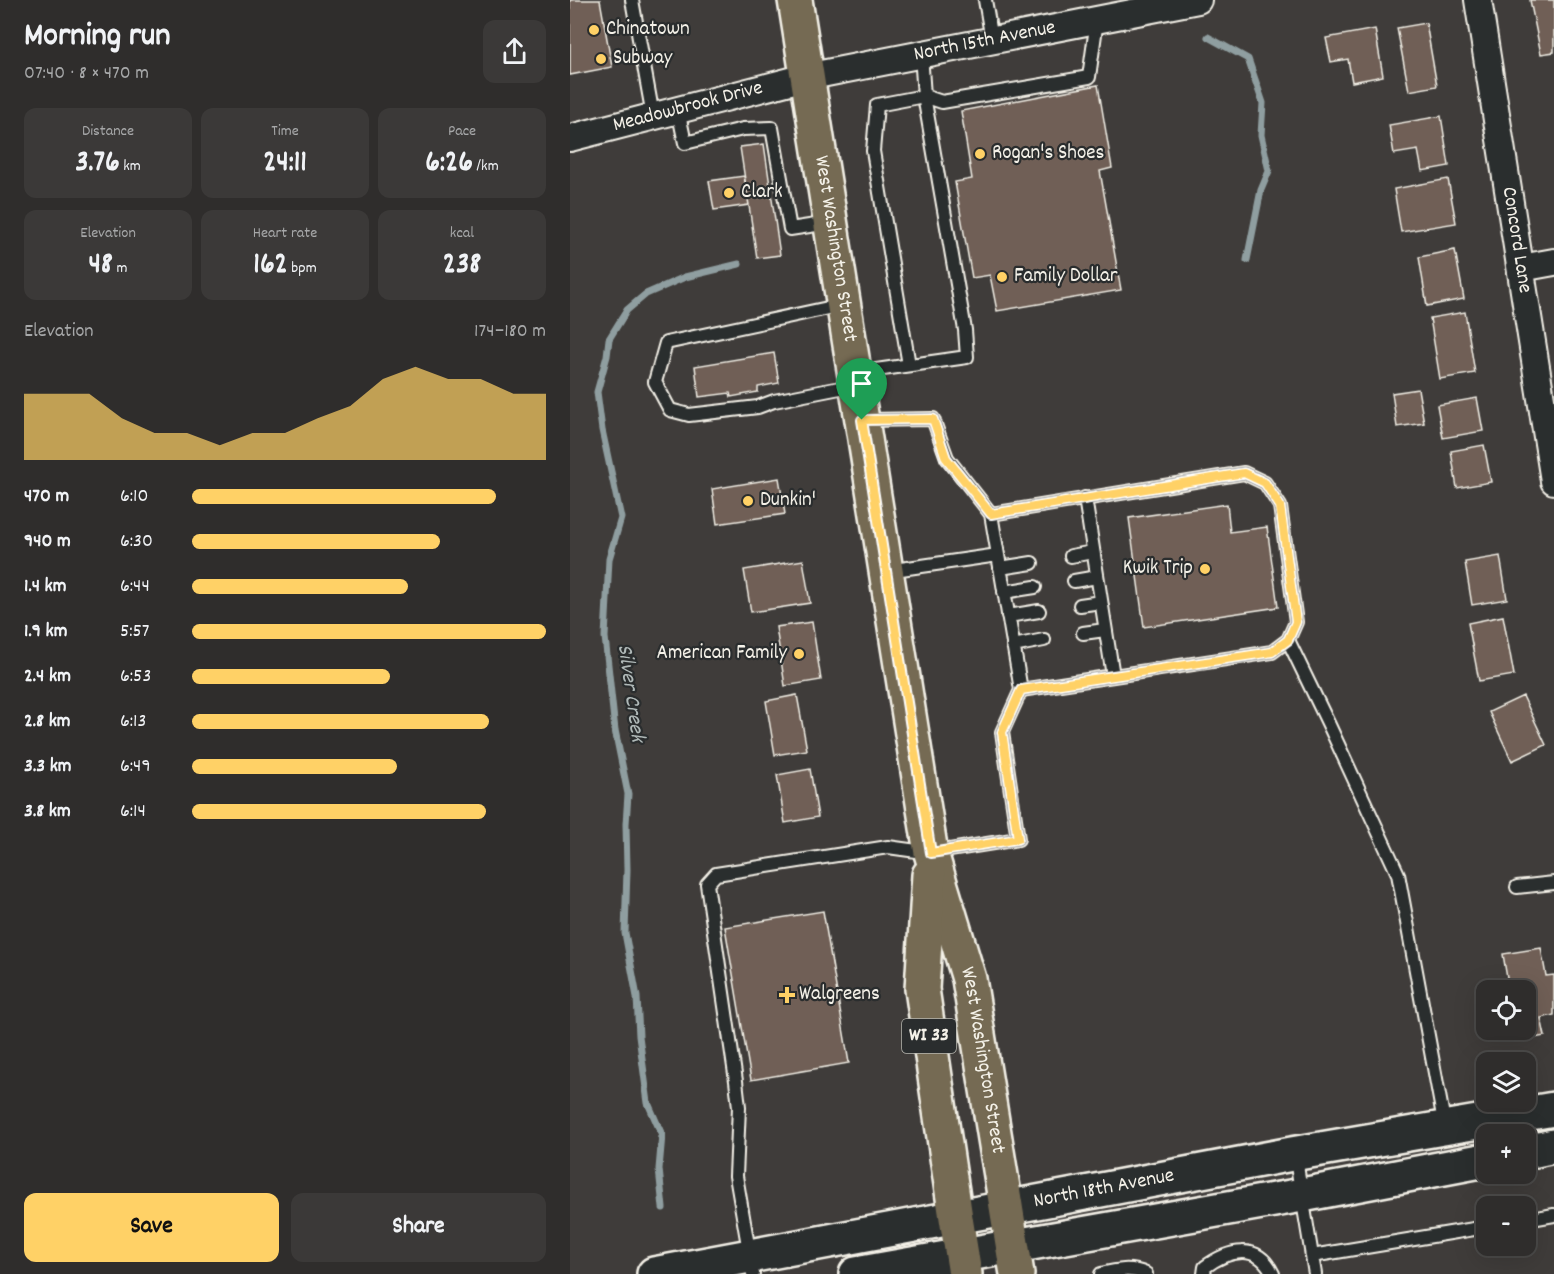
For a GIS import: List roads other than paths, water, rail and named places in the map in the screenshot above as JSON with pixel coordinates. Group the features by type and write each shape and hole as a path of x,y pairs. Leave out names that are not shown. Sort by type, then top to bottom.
{"main road":[{"name":"West Washington Street","path":"795,0 931,853 969,979 1015,1261"},
{"name":"West Washington Street","path":"931,853 922,989 964,1265"}],"street":[{"name":"North 15th Avenue","path":"806,77 992,40 1113,12 1198,0"},
{"name":"Concord Lane","path":"1478,0 1554,482"},
{"name":"Meadowbrook Drive","path":"570,138 806,77"},
{"path":"1521,268 1554,262"},
{"name":"North 18th Avenue","path":"654,1274 751,1265 1006,1208 1554,1109"},
{"path":"1536,1150 1554,1146"},
{"name":"North 18th Avenue","path":"856,1274 1015,1261 1302,1195 1476,1162"}],"lane":[{"path":"632,0 653,116"},
{"path":"985,0 992,40"},
{"path":"909,365 873,151 878,105 924,96 942,102 1089,77 1113,12"},
{"path":"843,305 666,343 655,382 670,410 689,415 758,407 909,365 967,357 965,330 924,96 921,54"},
{"path":"678,110 685,143 743,129 772,128 790,229 830,223"},
{"path":"751,1265 736,1176 739,1107 708,884 716,874 888,847 931,853 1018,839 1002,732 1021,690 991,514 946,458 933,419 862,420"},
{"path":"991,514 1244,473 1265,483 1280,506 1296,622 1288,640 1272,652 1021,690"},
{"path":"1085,498 1113,676"},
{"path":"1071,556 1093,552"},
{"path":"886,572 998,555"},
{"path":"1000,568 1032,563"},
{"path":"1074,581 1097,577"},
{"path":"1004,592 1035,587"},
{"path":"1080,605 1101,602"},
{"path":"1008,616 1039,611"},
{"path":"1083,633 1105,630"},
{"path":"1013,646 1044,640"},
{"path":"1288,640 1398,874 1445,1128"},
{"path":"1517,887 1554,883"},
{"path":"1295,1154 1316,1274"},
{"path":"1536,1218 1554,1215"},
{"path":"1312,1256 1476,1229"},
{"path":"1204,1274 1204,1267 1218,1257 1236,1252 1255,1254 1268,1264 1273,1274"},
{"path":"1101,1274 1123,1269 1146,1274"}],"waterway":[{"name":"Silver Creek","path":"1208,37 1248,59 1263,103 1261,135 1269,171 1261,190 1247,260"},
{"name":"Silver Creek","path":"663,1208 659,1169 662,1135 648,1103 639,1036 637,997 625,933 628,794 615,730 605,637 609,559 621,518 602,430 597,392 607,356 609,339 627,310 646,294 685,277 739,264"}],"place":[{"name":"Chinatown","path":"594,30"},
{"name":"Subway","path":"601,59"},
{"name":"Rogan's Shoes","path":"980,154"},
{"name":"Clark","path":"729,193"},
{"name":"Family Dollar","path":"1002,277"},
{"name":"Dunkin'","path":"748,501"},
{"name":"Kwik Trip","path":"1205,569"},
{"name":"American Family","path":"799,654"},
{"name":"Walgreens","path":"787,995"}]}
